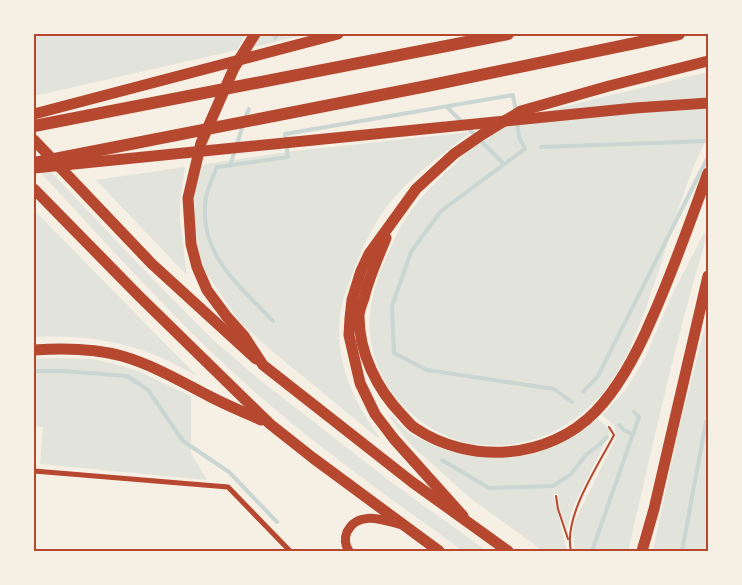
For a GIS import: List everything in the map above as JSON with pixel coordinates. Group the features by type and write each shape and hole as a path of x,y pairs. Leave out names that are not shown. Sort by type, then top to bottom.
{"highway":[{"path":"34,126 508,34"},
{"path":"34,163 428,86 679,34"}],"main road":[{"path":"255,34 234,68 201,143 188,198 191,244 207,290 244,336 263,365"},
{"path":"34,114 338,34"},
{"path":"471,526 394,439 375,414 360,383 349,335 352,300 361,271 369,254 416,189 454,154 521,111 708,61"},
{"path":"34,168 635,108 708,103"},
{"path":"34,140 152,264 263,365 368,448 471,526 508,551"},
{"path":"397,214 370,275 359,314 364,350 374,377 391,403 413,427 428,436 470,451 487,453 525,450 541,446 568,434 595,412 616,386 640,346 664,292 708,173"},
{"path":"34,189 139,296 270,424 439,551"},
{"path":"642,551 654,510 708,276"},
{"path":"34,350 62,348 121,356 174,377 210,397 270,424"}],"street":[{"path":"34,471 228,487 290,551"},
{"path":"349,551 346,546 345,536 350,526 356,521 364,518 403,525"}],"path":[{"path":"569,541 572,523 580,499 614,435 609,427"},
{"path":"556,496 571,551"}],"shaded area":[{"path":"34,34 246,34 237,50 34,96"},
{"path":"262,34 308,34 254,47"},
{"path":"708,72 709,116 705,140 683,195 646,309 635,336 615,376 595,402 570,422 542,436 513,444 483,445 453,439 425,424 400,402 386,383 376,361 370,338 370,314 375,287 381,270 398,232 420,200 469,150 496,131 539,114"},
{"path":"471,132 418,174 388,205 366,241 345,294 341,308 339,331 343,363 347,378 360,408 378,435 378,438 266,346 240,322 204,270 198,247 194,215 194,193 199,165 294,151"},
{"path":"34,154 212,339 260,380 391,482 487,551 463,551 347,466 263,399 184,325 108,246 34,166"},
{"path":"185,167 180,200 180,222 187,274 96,180"},
{"path":"34,210 196,375 155,355 125,345 95,339 34,337"},
{"path":"704,233 707,236 675,354 628,551 575,551 573,534 575,521 616,438 614,425 602,415 626,389 645,358 672,295"},
{"path":"708,314 708,551 653,551 677,437"},
{"path":"34,359 94,359 136,370 191,396 191,453 207,480 40,464 43,427 34,426"},
{"path":"392,416 409,433 436,446 478,457 500,458 542,451 580,432 597,418 610,430 573,507 567,530 560,509 558,494 553,494 567,551 543,551 470,498 411,445 390,418"}],"waterway":[{"path":"275,38 278,34"},
{"path":"273,321 246,294 223,266 214,251 208,235 205,217 206,197 217,167 288,157 285,134 513,95 516,112"},
{"path":"447,107 504,164"},
{"path":"245,118 249,109"},
{"path":"517,121 519,137 525,149 441,211 411,252 392,306 394,353 427,370 554,389 572,402"},
{"path":"230,166 243,125"},
{"path":"541,147 708,141"},
{"path":"583,392 598,376 708,157"},
{"path":"34,371 62,371 127,376 148,390 183,441 229,472 277,522"},
{"path":"592,551 639,417 634,412"},
{"path":"682,551 706,422"},
{"path":"619,425 633,435"},
{"path":"442,460 489,488 553,486 571,474 586,455 607,437"}]}
